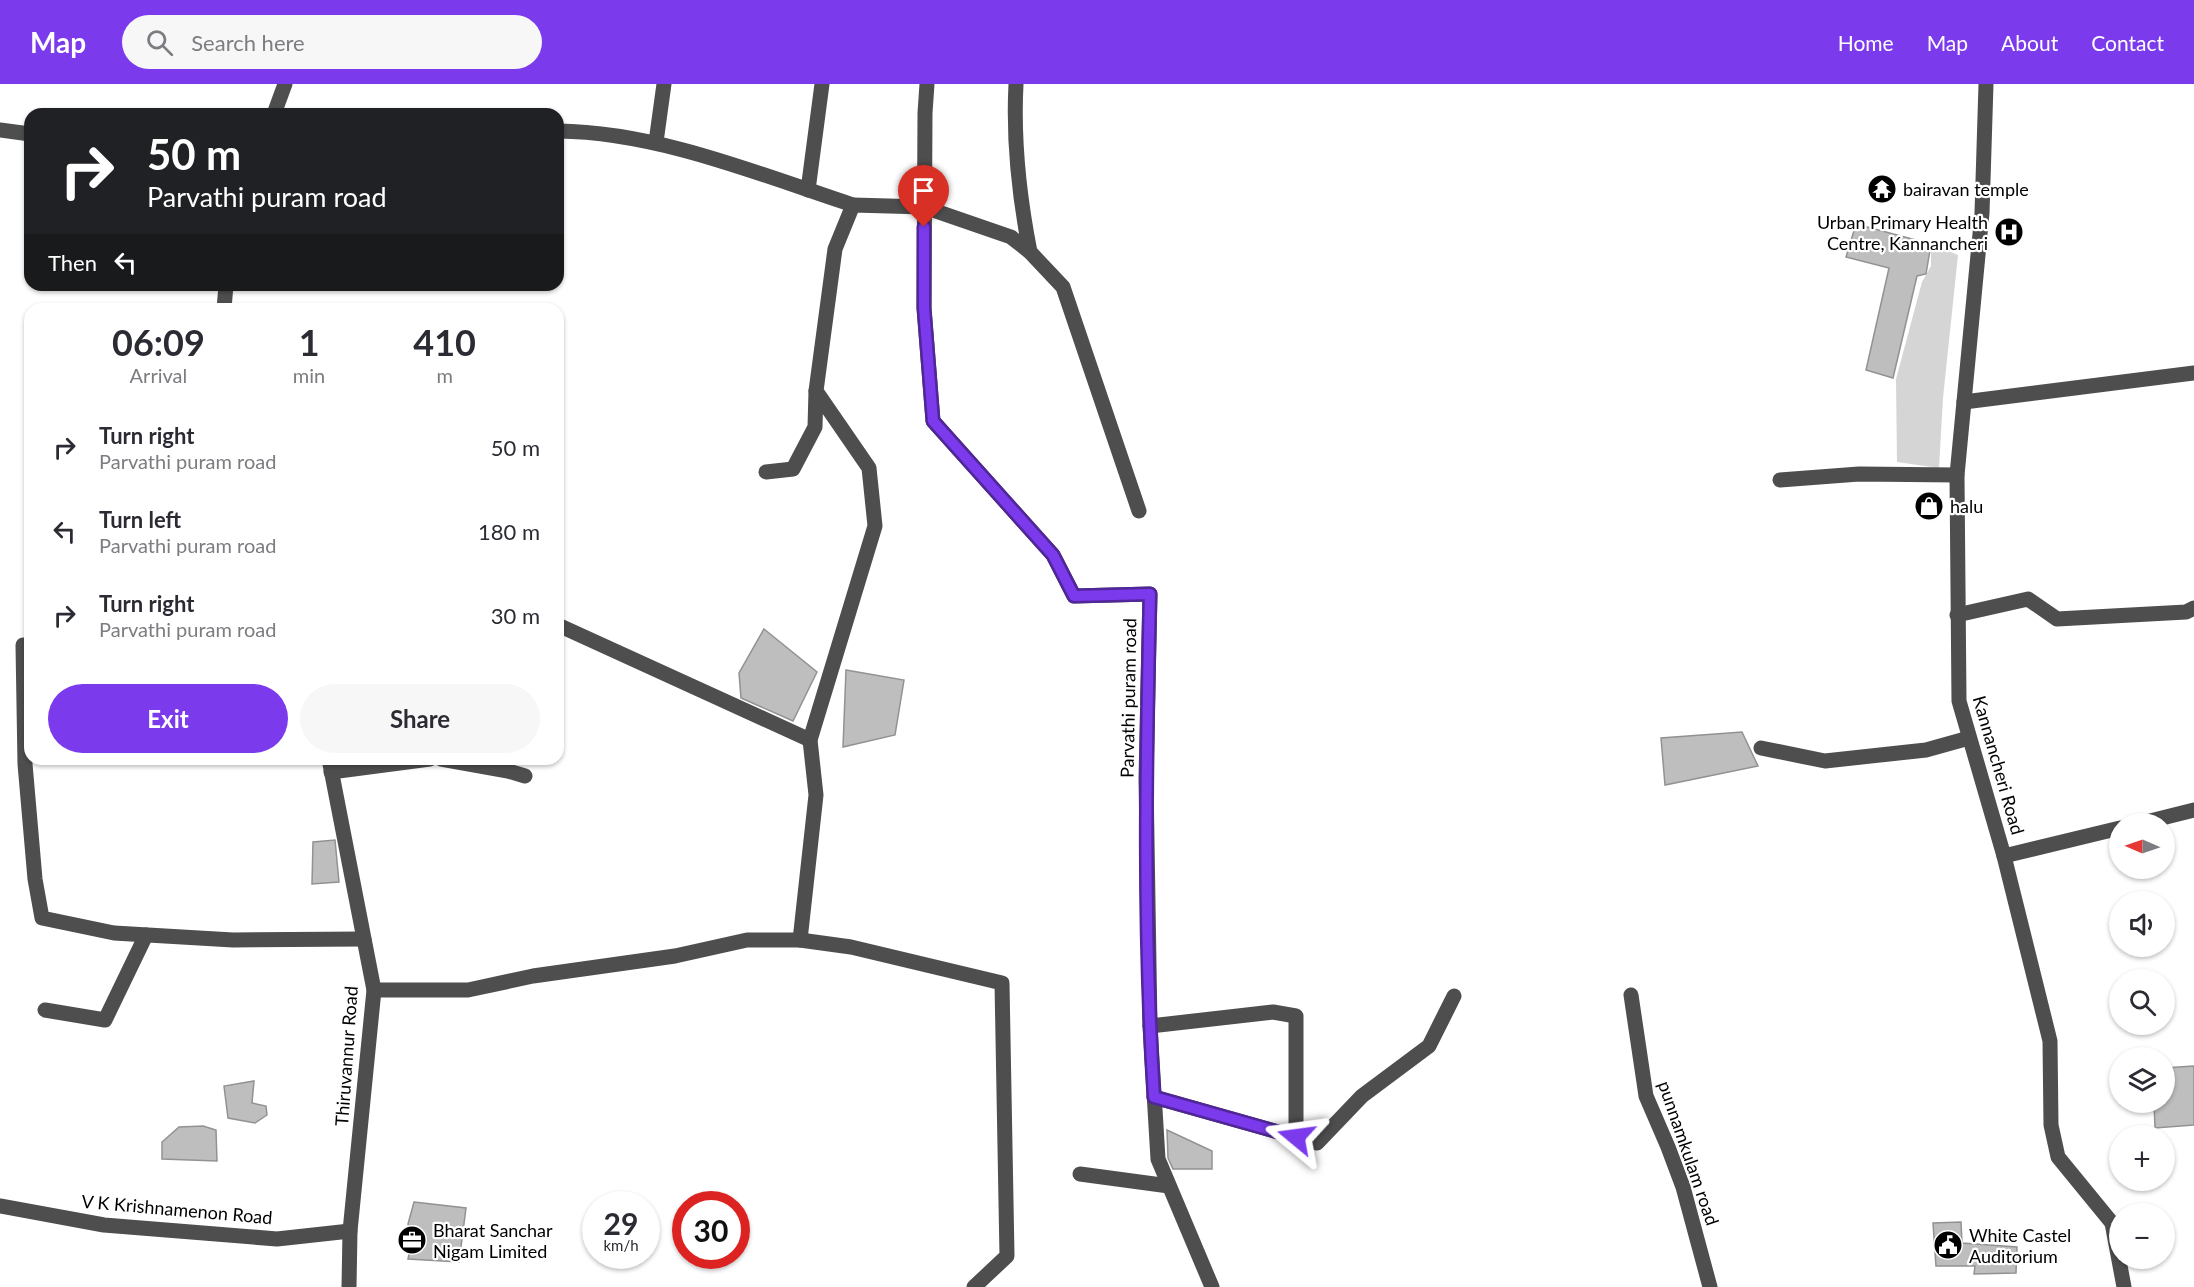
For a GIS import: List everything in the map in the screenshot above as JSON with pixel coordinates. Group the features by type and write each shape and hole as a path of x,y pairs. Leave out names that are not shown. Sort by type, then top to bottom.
{"street":[{"path":"276,108 285,84"},
{"path":"656,142 664,84"},
{"path":"808,190 822,84"},
{"name":"Parvathi puram road","path":"927,84 924,308 933,421 1053,555 1074,596 1150,594 1146,779 1150,1026 1158,1159 1212,1287"},
{"path":"1016,84 1014,126 1022,211 1030,252"},
{"name":"Kannancheri Road","path":"1986,84 1982,213 1957,475 1959,701 2004,856 2050,1041 2051,1125 2058,1157 2112,1223 2124,1287"},
{"path":"0,130 24,133"},
{"path":"564,131 656,142 853,205 924,207 1011,237 1030,252 1063,287 1139,511"},
{"path":"766,472 793,469 815,427 816,391 835,249 853,205"},
{"path":"1964,402 2194,373"},
{"path":"800,940 816,795 810,740 875,526 869,468 816,391"},
{"path":"1780,480 1859,474 1957,475"},
{"path":"1957,615 2028,599 2057,618 2186,612 2194,608"},
{"path":"564,628 810,740"},
{"path":"24,645 24,704"},
{"path":"1761,748 1825,761 1926,750 1969,738"},
{"path":"25,765 35,879 42,918 114,933 233,940 364,939"},
{"path":"474,765 525,776"},
{"name":"Thiruvannur Road","path":"330,766 374,990 350,1231 349,1287"},
{"path":"2175,815 2194,810"},
{"path":"2004,856 2109,831"},
{"path":"45,1010 105,1020 146,935"},
{"path":"374,990 468,990 533,976 675,956 747,940 800,940 851,947 1002,984 1007,1256 974,1287"},
{"name":"punnamkulam road","path":"1631,995 1646,1096 1683,1187 1710,1287"},
{"path":"1154,1097 1317,1143 1362,1096 1429,1046 1454,996"},
{"path":"1150,1026 1273,1012 1296,1016 1296,1137"},
{"path":"1080,1174 1169,1186"},
{"name":"V K Krishnamenon Road","path":"0,1206 104,1225 277,1239 350,1231"}],"shaded area":[{"path":"1931,244 1958,255 1943,398 1939,468 1897,462 1896,379 1922,282 1931,266"}],"building":[{"path":"1856,224 1931,244 1926,274 1917,276 1893,378 1866,370 1889,268 1846,257"},
{"path":"764,629 817,672 793,721 741,698 739,673"},
{"path":"846,670 904,680 895,735 843,747"},
{"path":"1742,732 1758,766 1665,785 1661,738"},
{"path":"335,840 339,882 312,884 313,842"},
{"path":"2194,1066 2194,1125 2155,1125 2154,1113 2175,1113 2175,1067"},
{"path":"254,1081 252,1103 266,1106 267,1115 255,1123 228,1118 224,1086"},
{"path":"203,1126 216,1130 217,1161 162,1159 162,1142 179,1127"},
{"path":"1167,1130 1212,1151 1212,1169 1173,1169 1168,1158"},
{"path":"414,1202 466,1208 459,1262 408,1259 412,1240 408,1224"},
{"path":"1961,1222 1962,1243 2017,1247 2016,1273 1974,1274 1975,1266 1936,1266 1933,1223"}],"place":[{"name":"bairavan temple","path":"1882,189"},
{"name":"Urban Primary Health Centre, Kannancheri","path":"2009,232"},
{"name":"halu","path":"1929,506"},
{"name":"Bharat Sanchar Nigam Limited","path":"412,1240"},
{"name":"White Castel Auditorium","path":"1948,1245"}],"route":[{"path":"924,227 924,308 933,421 1053,555 1074,596 1150,594 1146,779 1150,1026 1154,1097 1296,1137"}]}
